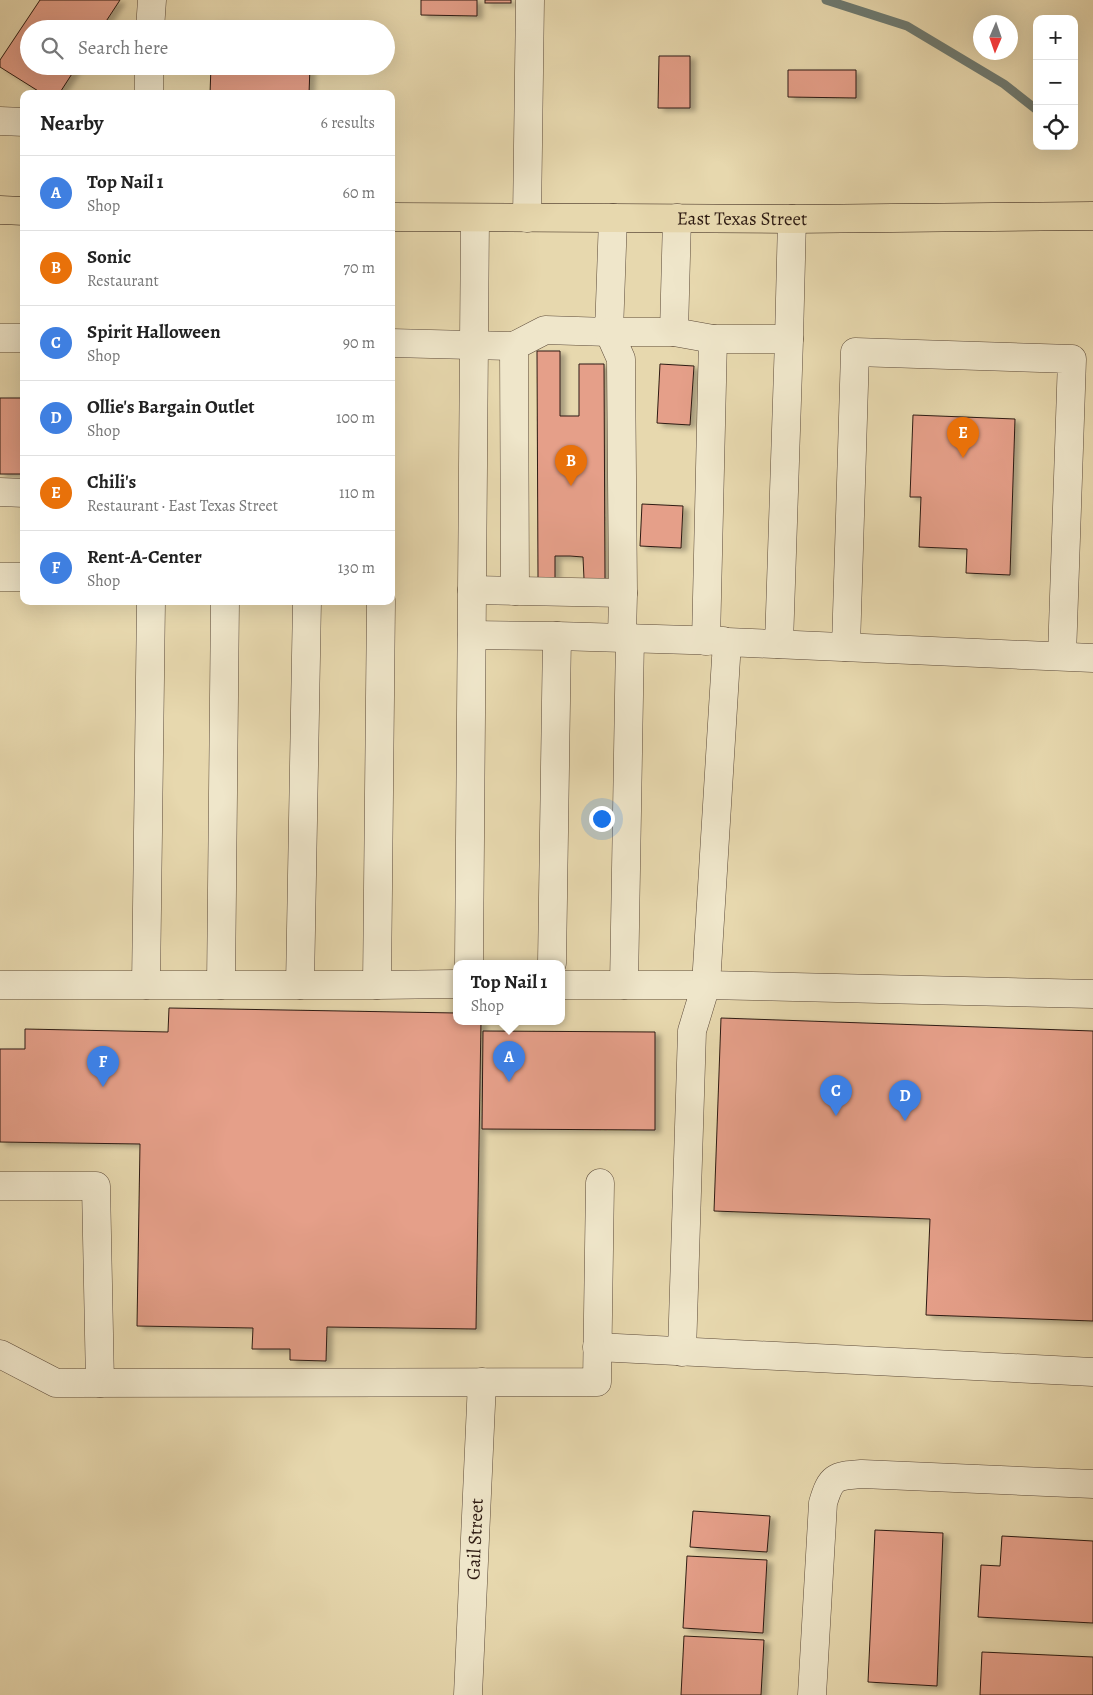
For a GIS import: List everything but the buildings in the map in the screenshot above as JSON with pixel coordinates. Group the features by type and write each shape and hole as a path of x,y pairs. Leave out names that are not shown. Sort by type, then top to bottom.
{"main road":[{"path":"0,210 20,211"},
{"name":"East Texas Street","path":"395,217 792,219 1093,216"}],"street":[{"path":"151,20 152,0"},
{"path":"527,218 530,0"},
{"path":"149,75 149,90"},
{"path":"0,121 20,122"},
{"path":"469,960 474,218"},
{"path":"613,218 609,332 621,359 623,593 626,638 624,985"},
{"path":"674,332 677,218"},
{"path":"779,644 792,219"},
{"path":"395,343 514,346 545,330 674,332 714,339 789,340"},
{"path":"0,338 20,338"},
{"path":"682,1352 692,1031 706,985 716,641 714,339"},
{"path":"514,346 515,591"},
{"path":"846,647 855,352 1083,359 1062,656"},
{"path":"0,492 20,492"},
{"path":"0,577 20,577"},
{"path":"472,590 623,593"},
{"path":"146,985 151,605"},
{"path":"221,986 225,605"},
{"path":"300,985 308,605"},
{"path":"377,986 381,605"},
{"path":"472,635 716,641 1093,658"},
{"path":"552,960 557,636"},
{"path":"0,985 377,986 453,984"},
{"path":"565,985 706,985 1093,994"},
{"path":"0,1354 56,1383 597,1382 600,1183"},
{"path":"0,1186 96,1186 100,1383"},
{"path":"597,1347 1093,1372"},
{"name":"Gail Street","path":"468,1695 482,1382"},
{"path":"812,1695 823,1503 828,1486 840,1476 862,1474 1093,1484"}],"waterway":[{"path":"826,0 907,26 1004,84 1033,107"}],"place":[{"name":"Chili's","path":"963,458"},
{"name":"Sonic","path":"571,486"},
{"name":"Top Nail 1","path":"509,1082"},
{"name":"Rent-A-Center","path":"103,1087"},
{"name":"Spirit Halloween","path":"836,1116"},
{"name":"Ollie's Bargain Outlet","path":"905,1121"}]}
